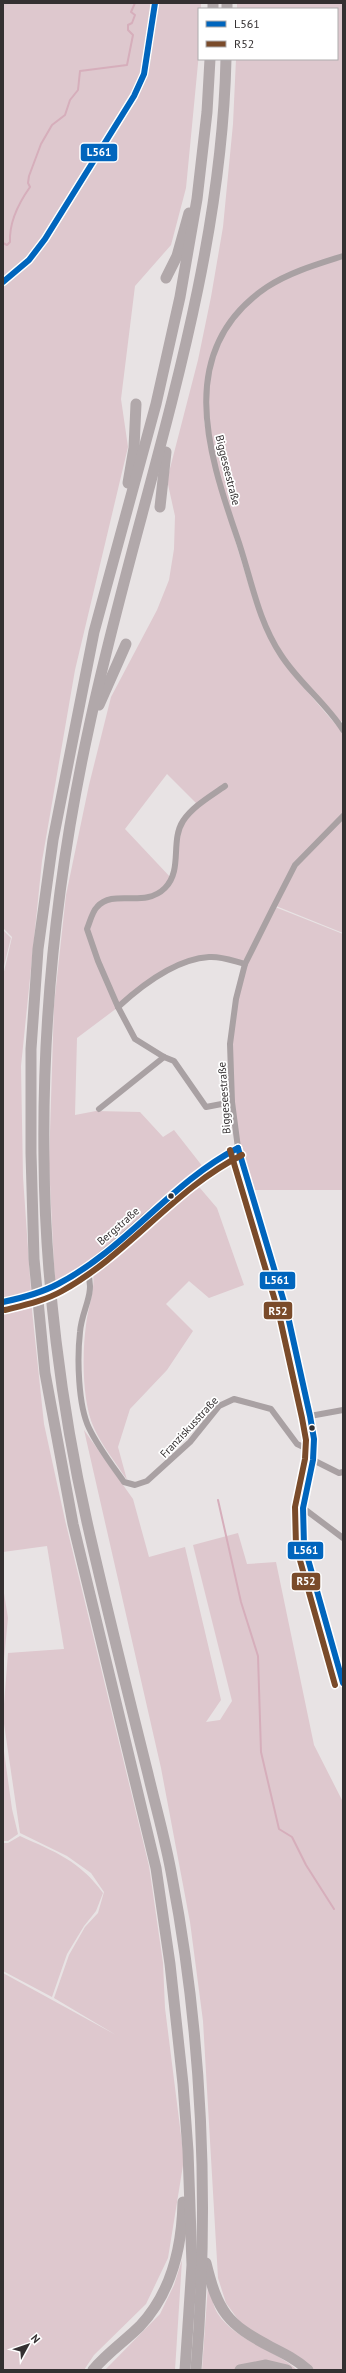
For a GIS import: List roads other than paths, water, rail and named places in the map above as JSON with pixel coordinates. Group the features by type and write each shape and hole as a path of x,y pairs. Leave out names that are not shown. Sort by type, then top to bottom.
{"highway":[{"path":"186,2370 192,2265 188,2151 183,2084 170,1964 156,1868 73,1524 45,1373 34,1251 31,1153 31,1049 38,949 53,840 94,632 169,347 197,199 207,112 210,60"},
{"path":"196,2370 204,2251 204,2194 195,2045 172,1876 85,1515 60,1374 49,1267 44,1164 44,1047 59,897 88,727 168,418 206,243 219,165 226,60"},
{"path":"166,278 177,256 189,213 197,199"},
{"path":"127,509 126,498 134,448 136,404"},
{"path":"160,507 163,463 168,442 168,418"},
{"path":"88,727 126,644"},
{"path":"93,2370 141,2324 156,2306 167,2284 179,2242 183,2174 188,2151"},
{"path":"204,2251 214,2294 230,2320 246,2333 291,2357 308,2370"},
{"path":"240,2370 266,2365 287,2370"}],"street":[{"path":"3,282 29,260 45,239 134,96 144,74 155,3"},
{"name":"Biggeseestraße","path":"343,256 302,270 268,286 242,308 214,349 208,372 205,396 206,421 217,476 256,602 268,632 294,674 343,730"},
{"path":"225,786 191,811 183,821 178,831 172,880 165,888 148,898 105,900 96,908 87,929 98,961 134,1039 164,1057 174,1061 206,1107 232,1102"},
{"name":"Biggeseestraße","path":"343,816 296,865 246,964 236,999 230,1044 232,1102 238,1148 288,1317 314,1439 313,1460 303,1508 304,1545 343,1683"},
{"path":"118,1007 130,995 181,963 200,958 218,957 246,964"},
{"path":"99,1109 164,1057"},
{"name":"Bergstraße","path":"3,1302 18,1300 42,1293 65,1282 86,1268 193,1174 238,1148"},
{"name":"Franziskusstraße","path":"86,1268 91,1286 80,1331 79,1365 84,1408 88,1428 124,1482 135,1485 147,1481 179,1453 208,1421 219,1406 234,1399 271,1410 297,1444 314,1452"},
{"path":"310,1416 343,1410"},
{"path":"313,1460 339,1473 343,1472"},
{"path":"303,1508 343,1538"}],"waterway":[{"path":"3,243 7,245 10,242 11,227 15,213 30,187 28,183 29,176 41,144 52,125 65,115 70,100 78,90 80,71 127,65 133,35 128,30 128,25 132,23 135,15 131,12 135,3"},
{"path":"218,1500 241,1602 258,1656 261,1752 279,1829 292,1837 306,1865 334,1909"}]}
